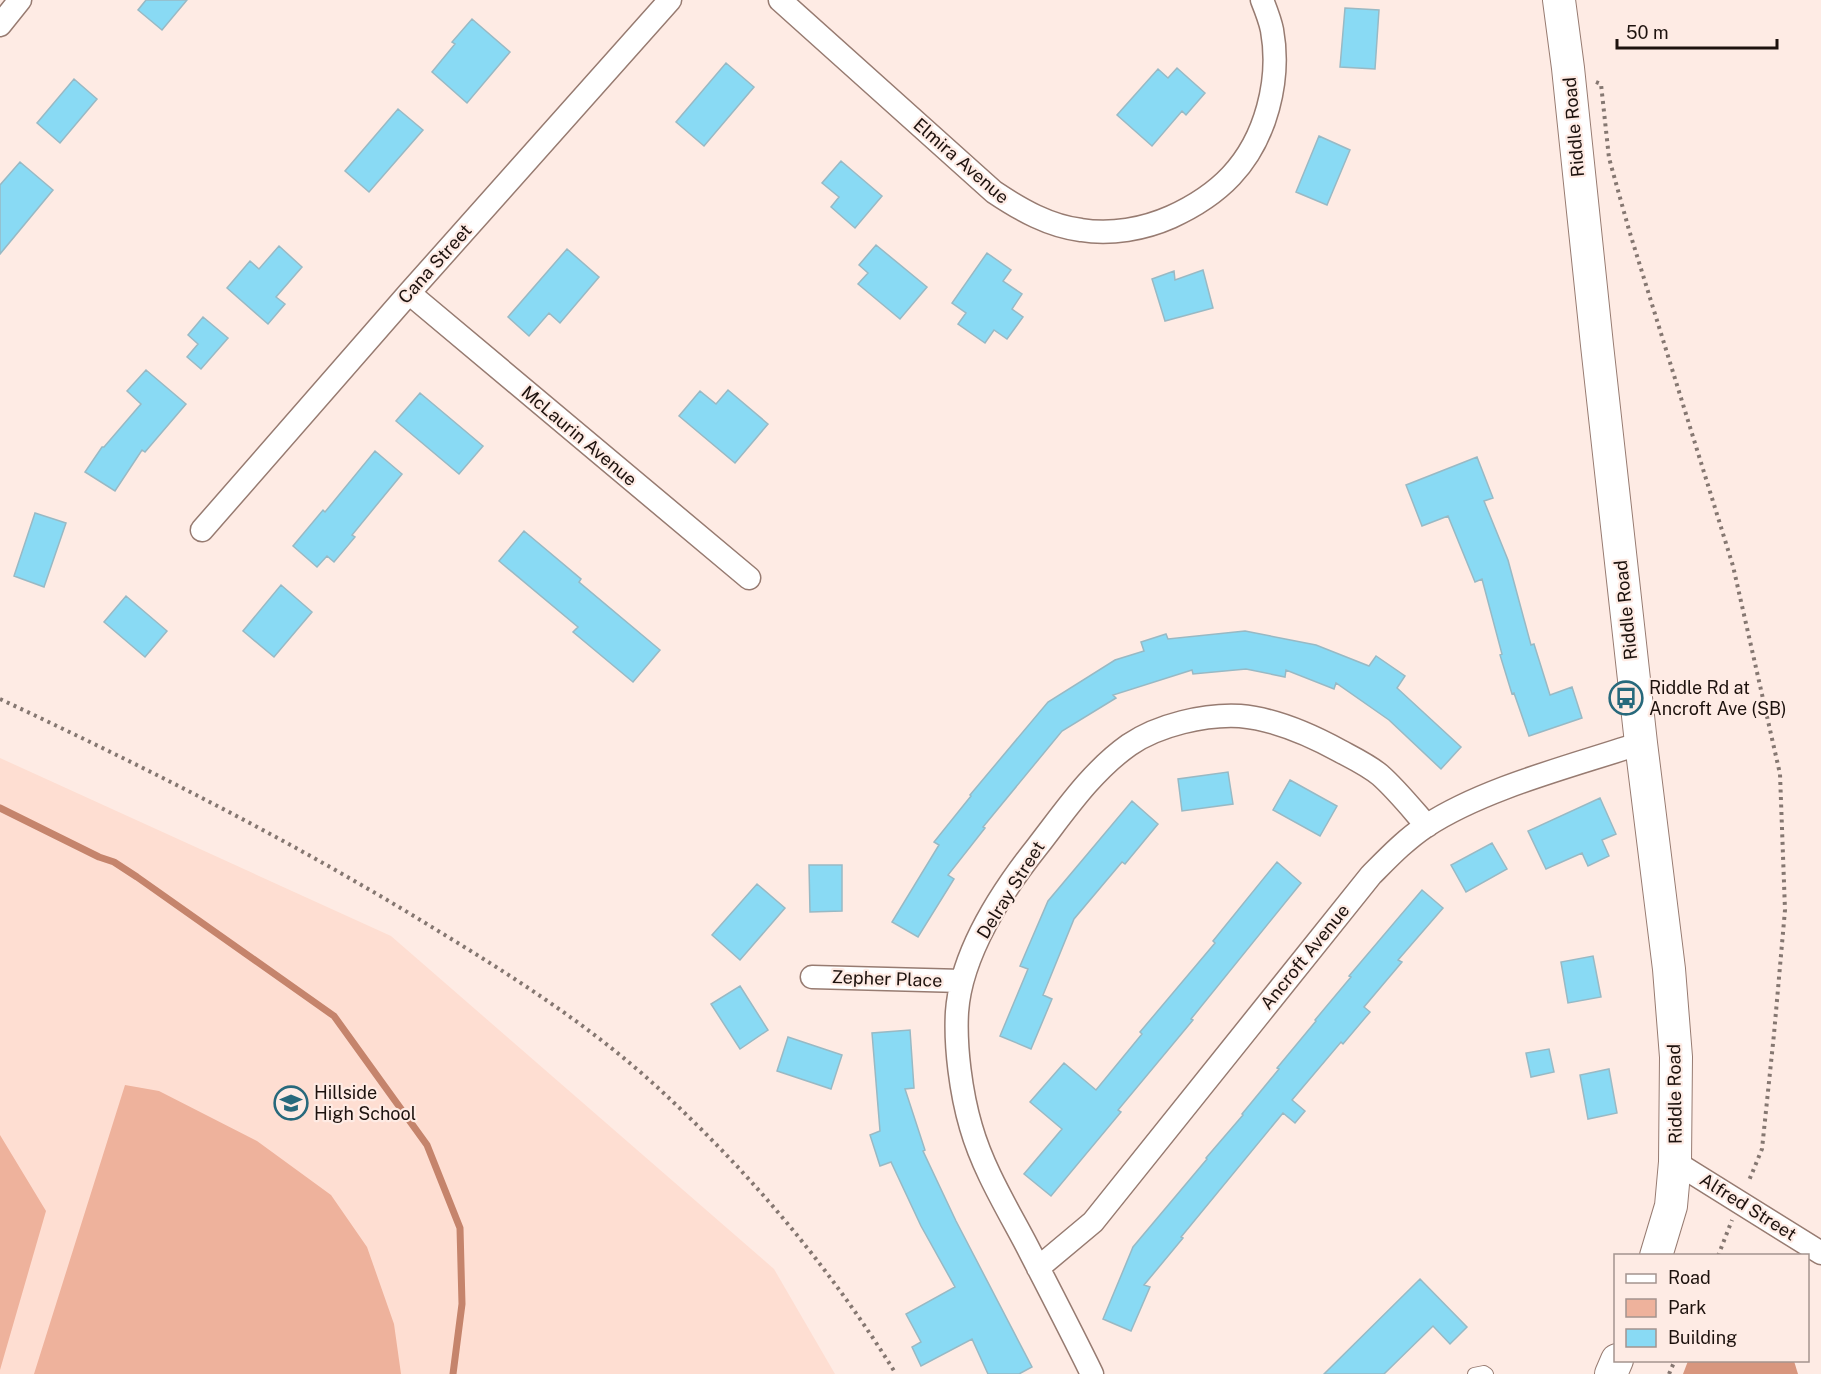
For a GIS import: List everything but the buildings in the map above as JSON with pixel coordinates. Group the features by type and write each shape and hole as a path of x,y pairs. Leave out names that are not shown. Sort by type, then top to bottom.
{"main road":[{"name":"Riddle Road","path":"1559,0 1641,743 1669,969 1676,1057 1675,1162 1671,1206 1657,1254"}],"street":[{"path":"0,25 20,0"},
{"name":"Cana Street","path":"202,530 670,0"},
{"name":"Elmira Avenue","path":"780,0 994,192 1037,218 1082,231 1105,231 1157,223 1198,203 1232,175 1246,156 1265,118 1270,99 1274,50 1272,29 1262,0"},
{"name":"McLaurin Avenue","path":"409,293 749,578"},
{"name":"Delray Street","path":"1092,1374 986,1167 971,1127 957,1041 957,1010 962,981 979,938 992,913 1026,860 1104,765 1131,744 1153,732 1183,722 1240,716 1276,723 1303,732 1369,767 1389,785 1426,826"},
{"name":"Ancroft Avenue","path":"1038,1268 1093,1222 1371,875 1401,845 1426,826 1510,786 1641,743"},
{"name":"Zepher Place","path":"812,976 962,981"},
{"name":"Alfred Street","path":"1675,1162 1821,1253"}],"lane":[{"path":"1474,1374 1484,1372 1487,1374"}],"path":[{"path":"1568,68 1601,84 1609,158 1629,230 1733,566 1780,774 1785,910 1762,1149 1719,1254"},
{"path":"0,699 106,749 241,818 365,886 538,993 645,1077 717,1145 762,1192 867,1327 896,1374"}],"shaded area":[{"name":"Hillside High School","path":"0,758 391,936 774,1269 835,1374 0,1374"},
{"path":"1688,1362 1794,1362 1798,1374 1683,1374"}],"green space":[{"path":"125,1085 159,1091 257,1141 331,1195 367,1247 394,1324 401,1374 34,1374"},
{"path":"0,1135 46,1211 0,1370"}],"waterway":[{"path":"0,808 99,857 114,862 334,1016 427,1145 460,1228 462,1304 453,1374"}],"place":[{"name":"Riddle Rd at Ancroft Ave (SB)","path":"1626,698"},
{"name":"Hillside High School","path":"291,1103"}]}
